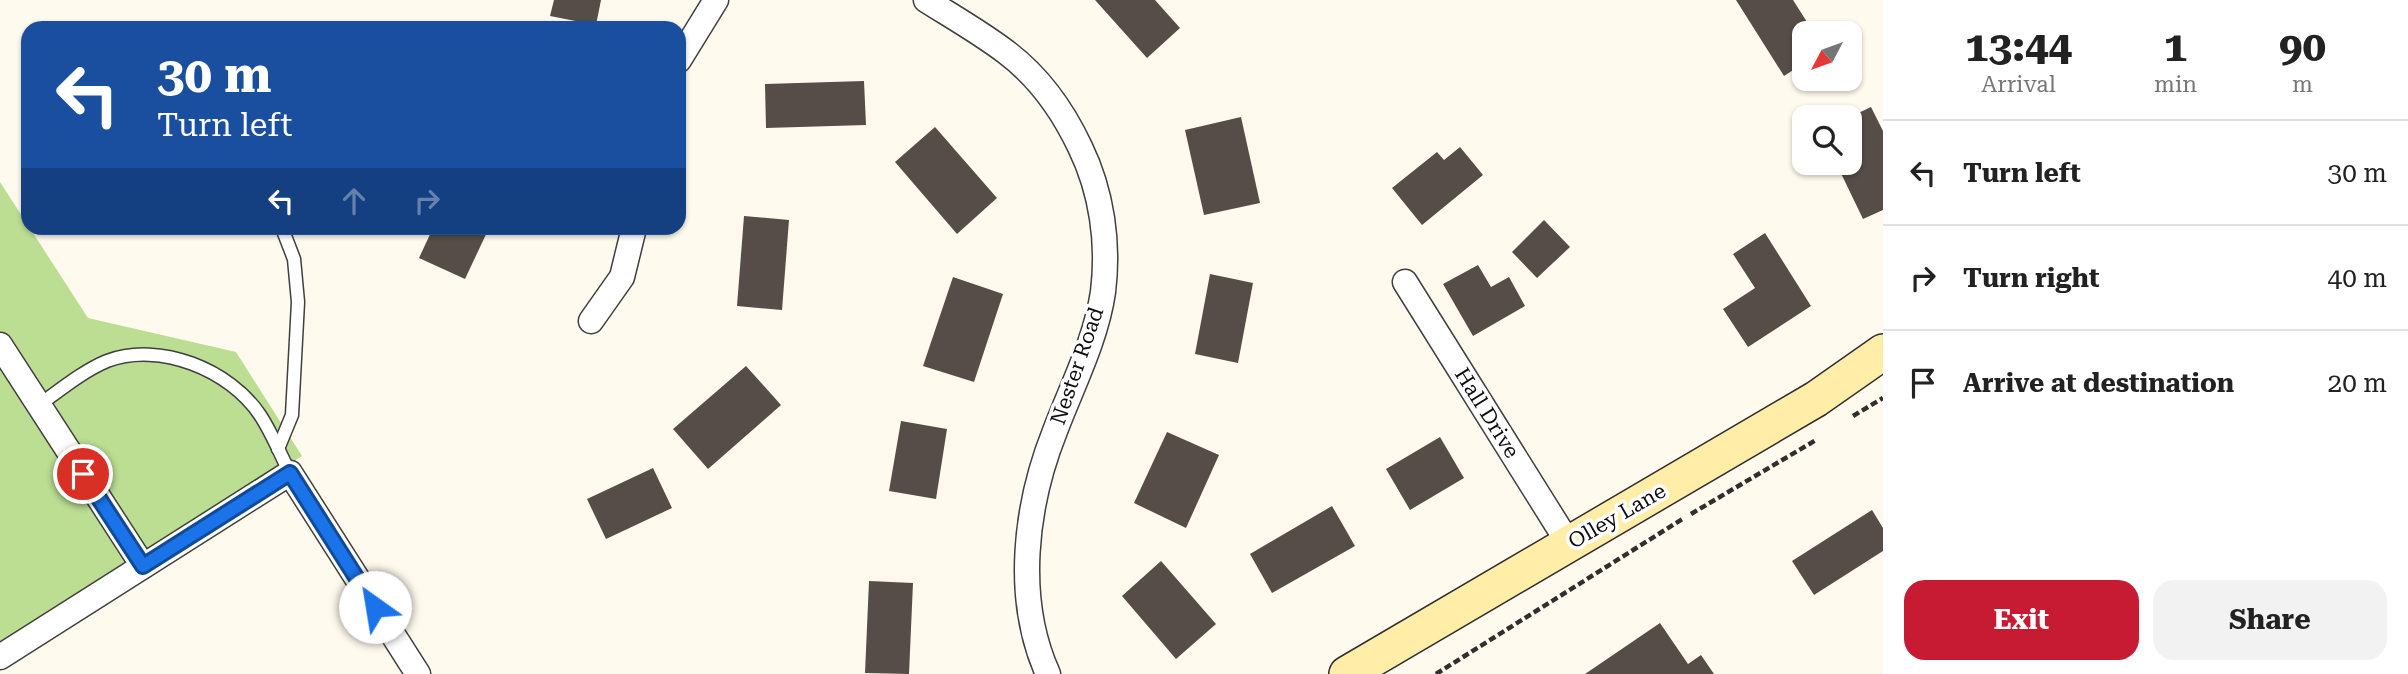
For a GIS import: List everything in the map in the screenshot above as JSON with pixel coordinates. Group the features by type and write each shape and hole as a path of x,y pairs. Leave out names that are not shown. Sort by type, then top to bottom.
{"main road":[{"name":"Olley Lane","path":"1348,674 1815,399 1883,352"}],"street":[{"path":"686,49 716,0"},
{"name":"Nester Road","path":"926,0 1006,52 1055,103 1086,160 1104,228 1102,294 1090,346 1044,461 1030,521 1030,605 1048,674"},
{"path":"591,321 622,277 632,235"},
{"name":"Hall Drive","path":"1405,282 1569,544"},
{"path":"0,345 143,566"},
{"path":"0,657 290,473 418,674"}],"lane":[{"path":"278,449 292,415 298,302 294,259 285,235"},
{"path":"39,405 108,360 146,355 180,360 216,373 242,394 260,415 290,473"}],"path":[{"path":"1842,424 1883,397"},
{"path":"1436,674 1686,516 1821,438"}],"green space":[{"path":"0,182 21,214 21,235 34,235 88,318 236,352 302,456 0,650"}],"building":[{"path":"554,0 601,0 597,21 576,21 550,16"},
{"path":"1095,0 1155,0 1180,28 1147,58"},
{"path":"1736,0 1793,0 1806,21 1792,21 1792,71 1784,76"},
{"path":"864,81 866,125 766,128 765,84"},
{"path":"1871,107 1883,131 1883,210 1863,219 1842,175 1862,175 1862,111"},
{"path":"1241,117 1260,203 1204,215 1185,130"},
{"path":"935,127 997,198 957,234 895,162"},
{"path":"1460,147 1483,175 1422,225 1392,188 1437,152 1444,160"},
{"path":"744,216 789,220 782,310 737,306"},
{"path":"1544,220 1570,247 1537,278 1512,252"},
{"path":"1765,233 1811,306 1748,347 1723,309 1755,288 1733,254"},
{"path":"430,235 486,235 465,279 419,258"},
{"path":"1478,265 1491,287 1509,277 1525,306 1473,336 1443,284"},
{"path":"1210,274 1253,283 1238,363 1195,354"},
{"path":"953,277 1003,294 974,382 923,366"},
{"path":"746,366 781,405 708,469 673,429"},
{"path":"901,421 947,429 936,499 889,491"},
{"path":"1167,432 1219,455 1186,528 1134,503"},
{"path":"1440,437 1464,478 1410,510 1386,469"},
{"path":"653,468 672,508 606,539 587,499"},
{"path":"1332,506 1355,546 1272,593 1250,554"},
{"path":"1872,510 1883,528 1883,551 1814,595 1792,561"},
{"path":"1161,561 1216,624 1176,659 1122,596"},
{"path":"869,581 913,583 909,674 865,673"},
{"path":"1660,623 1688,664 1701,655 1714,674 1585,674"}],"route":[{"path":"83,474 143,566 290,473 375,607"}]}
